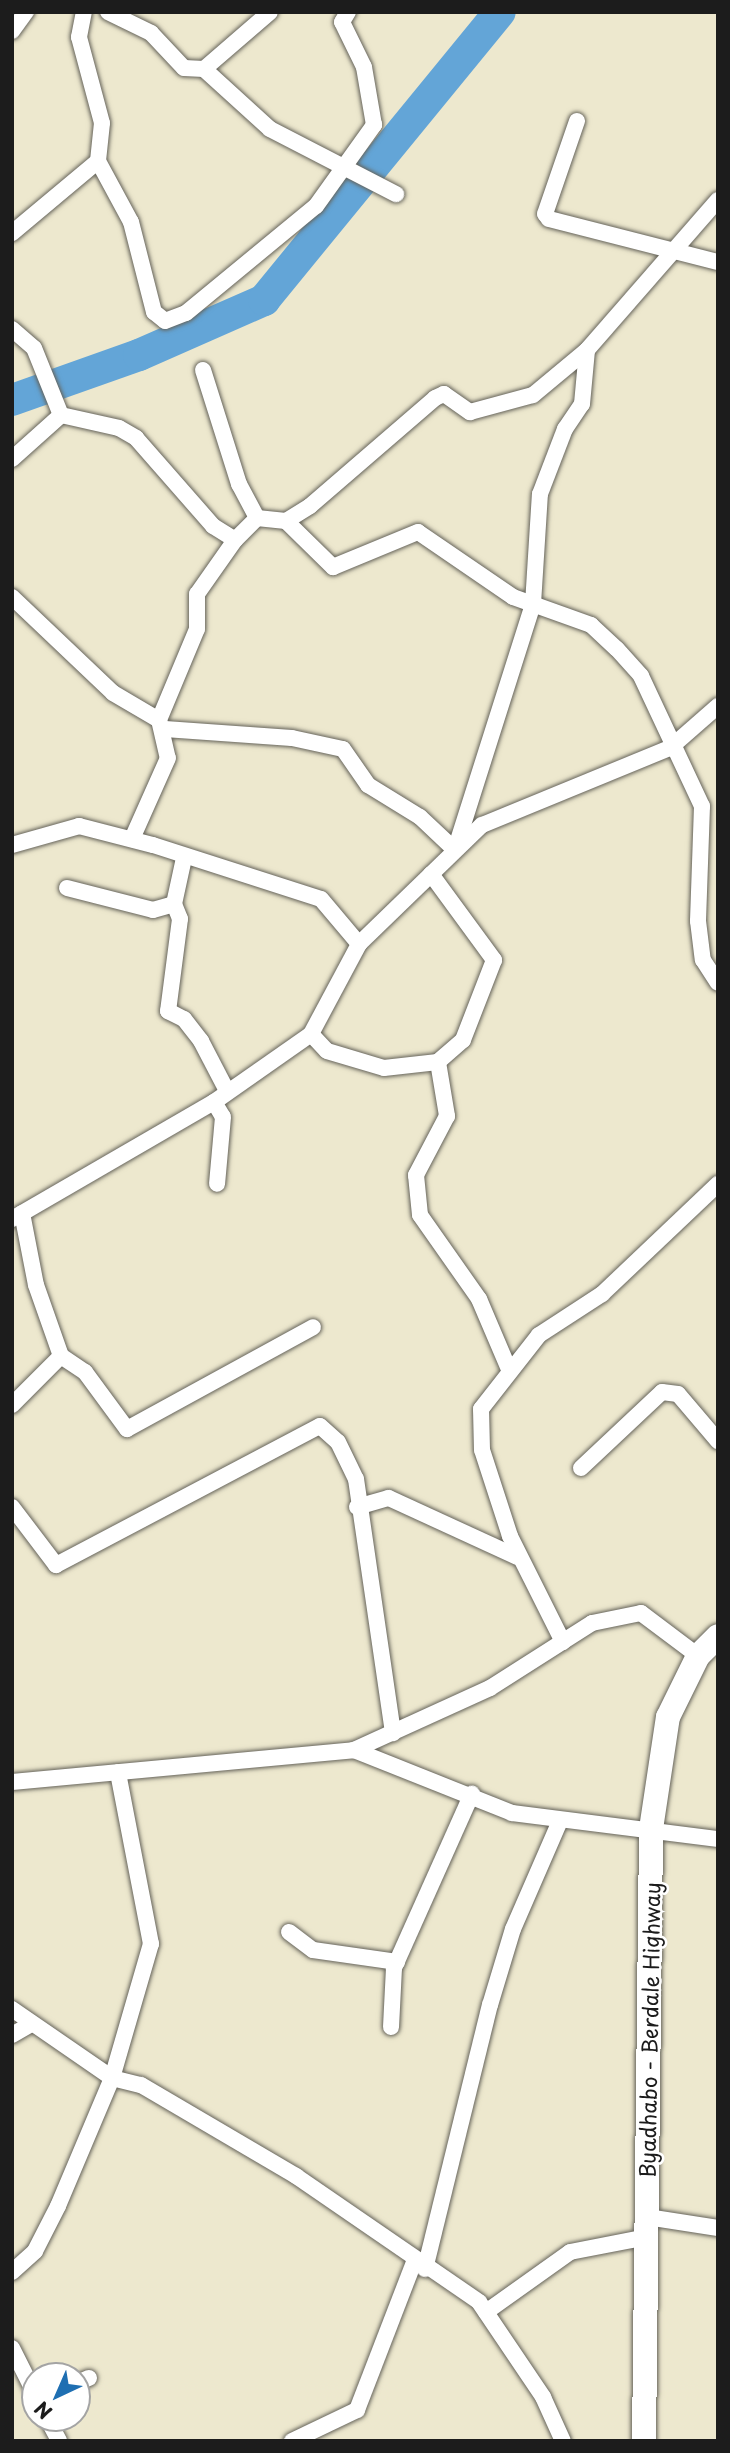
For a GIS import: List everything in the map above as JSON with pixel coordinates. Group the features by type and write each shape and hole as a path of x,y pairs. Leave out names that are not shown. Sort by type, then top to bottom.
{"main road":[{"name":"Byadhabo - Berdale Highway","path":"644,2441 651,1829 668,1717 698,1656 718,1636"}],"street":[{"path":"12,31 26,12"},
{"path":"84,12 79,37 102,123 98,160 131,222 153,312 165,321 186,313 206,291 277,241 329,192 342,167 374,125 364,67 342,22 348,12"},
{"path":"108,12 151,33 184,68 204,69 270,129 396,194"},
{"path":"204,69 270,12"},
{"path":"577,121 545,214 670,252 718,262"},
{"path":"12,233 98,160"},
{"path":"286,521 339,485 371,447 435,398 444,394 470,412 533,395 587,350 718,200"},
{"path":"12,329 34,348 61,415"},
{"path":"455,850 533,604 540,494 565,429 582,404 587,350"},
{"path":"203,370 239,484 257,518"},
{"path":"12,459 61,415"},
{"path":"61,415 120,428 136,438 213,526 234,540"},
{"path":"132,839 168,758 162,724 197,629 197,594 234,540 257,518 286,521 333,567 418,532 533,604 591,625 641,676 670,748 702,806 698,921 703,960 718,983"},
{"path":"12,597 113,693 162,724 292,738 343,749 368,785 420,817 455,850"},
{"path":"313,1327 127,1429 85,1372 61,1356 36,1285 17,1216 214,1102 226,1088 311,1034 359,944 482,825 523,805 670,748 718,706"},
{"path":"12,845 79,826 132,839 184,858 321,899 359,944"},
{"path":"184,858 174,904 180,919 168,1011 196,1034 226,1088"},
{"path":"311,1034 327,1051 384,1068 438,1062 463,1040 494,960 431,874"},
{"path":"67,888 153,910 174,904"},
{"path":"438,1062 447,1116 416,1175 420,1215 479,1299 508,1367"},
{"path":"214,1102 223,1117 217,1184"},
{"path":"563,1642 517,1557 481,1450 481,1409 508,1367 539,1335 602,1294 718,1184"},
{"path":"12,1405 61,1356"},
{"path":"581,1468 662,1392 678,1394 718,1440"},
{"path":"12,1507 56,1565 320,1426 338,1442 356,1479 357,1507 393,1733"},
{"path":"357,1507 389,1498 517,1557"},
{"path":"12,1782 354,1750 490,1688 592,1623 640,1613 698,1656"},
{"path":"354,1750 472,1794 512,1813 559,1823 651,1829 718,1839"},
{"path":"12,2272 35,2251 58,2206 112,2078 151,1944 118,1772"},
{"path":"391,2027 388,2003 397,1962 472,1794"},
{"path":"292,2441 357,2410 419,2265 513,1929 559,1823"},
{"path":"289,1932 313,1950 397,1962"},
{"path":"12,2009 112,2078 141,2085 296,2176 486,2312 543,2397 562,2441"},
{"path":"12,2035 31,2024"},
{"path":"486,2312 570,2252 647,2227 718,2228"},
{"path":"12,2348 21,2366"}],"waterway":[{"path":"12,400 139,355 264,300 500,12"}]}
